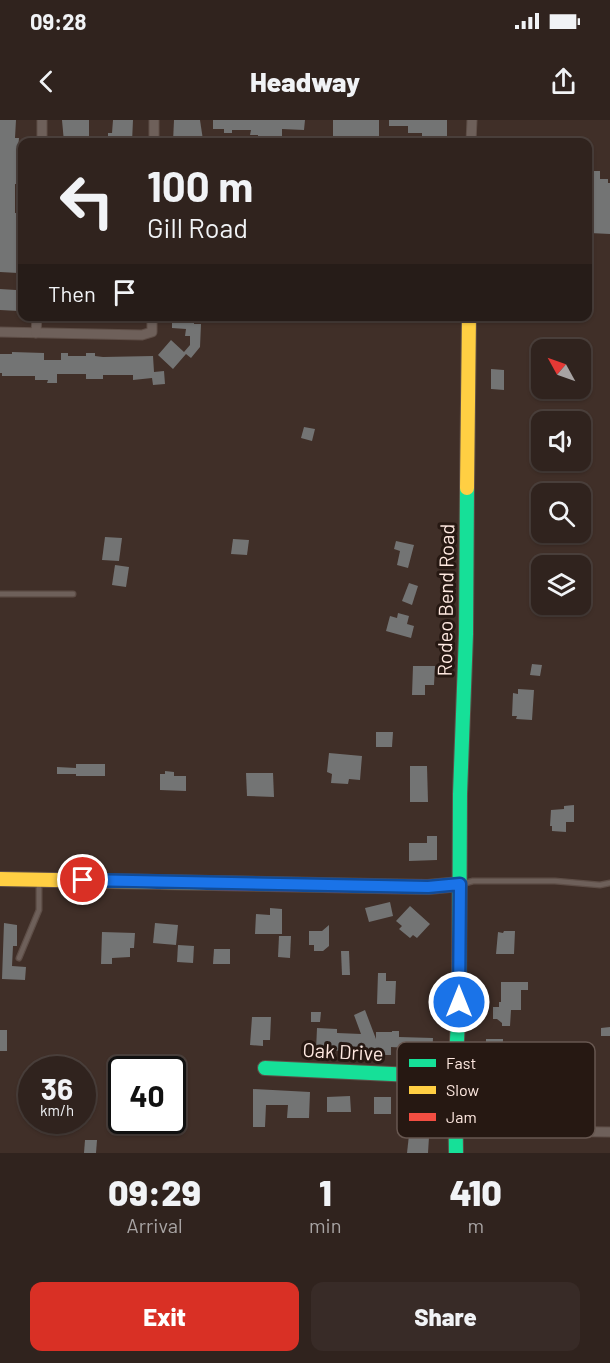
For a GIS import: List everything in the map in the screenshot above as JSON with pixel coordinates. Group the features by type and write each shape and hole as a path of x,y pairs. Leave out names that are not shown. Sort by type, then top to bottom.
{"street":[{"path":"42,120 42,138"},
{"path":"154,120 154,138"},
{"path":"471,138 472,120"},
{"path":"36,333 37,321"},
{"path":"0,332 142,334 152,332 152,321"},
{"name":"Rodeo Bend Road","path":"457,1042 460,794 466,634 469,321"},
{"path":"0,879 428,887 460,884"},
{"name":"Oak Drive","path":"265,1068 397,1074"},
{"path":"595,1132 610,1132"},
{"name":"Rodeo Bend Road","path":"456,1153 457,1138"}],"lane":[{"path":"0,594 74,594"},
{"path":"19,958 39,910 39,880"},
{"path":"460,884 473,881 555,881 600,885 610,883"}],"building":[{"path":"0,120 16,120 18,184 15,184 15,213 18,213 18,273 0,272"},
{"path":"62,120 89,120 89,138 64,138"},
{"path":"113,120 133,120 132,138 108,138 108,133 112,133"},
{"path":"174,120 200,120 203,138 173,138"},
{"path":"213,120 305,120 304,130 282,129 282,137 258,137 258,135 250,135 251,130 232,130 232,133 224,133 224,129 213,129"},
{"path":"333,120 379,120 379,136 333,138"},
{"path":"389,120 447,120 447,137 430,138 430,136 422,136 422,133 408,133 408,126 389,126"},
{"path":"592,171 600,171 600,179 608,179 610,183 610,234 592,233"},
{"path":"16,281 18,281 18,311 0,310 0,289 16,290"},
{"path":"172,321 194,321 194,324 201,324 200,347 191,358 186,354 173,369 158,355 171,340 184,352 190,345 190,336 185,336 186,329 172,328"},
{"path":"12,352 44,353 44,360 61,360 61,353 68,353 68,356 86,356 86,353 95,353 95,356 103,357 153,356 154,372 164,371 165,384 153,385 152,378 133,380 133,375 103,375 103,379 86,379 86,374 57,374 57,383 35,380 35,376 2,376 0,354 12,354"},
{"path":"491,369 504,370 504,390 491,389"},
{"path":"304,427 315,429 312,441 301,438"},
{"path":"105,537 122,538 119,561 102,560"},
{"path":"233,539 249,540 247,555 231,554"},
{"path":"396,541 414,545 408,568 397,565 400,551 394,549"},
{"path":"115,565 129,567 126,587 112,585"},
{"path":"409,583 418,586 412,605 402,601"},
{"path":"398,613 409,616 407,624 414,626 411,638 386,631 390,616 397,618"},
{"path":"532,664 542,665 540,676 530,675"},
{"path":"413,666 435,666 434,685 425,685 425,695 412,695"},
{"path":"518,689 534,690 532,720 516,719 517,716 512,716 513,693 518,694"},
{"path":"376,732 393,732 392,747 376,747"},
{"path":"329,753 362,756 360,780 349,779 348,784 331,783 332,774 327,772"},
{"path":"76,764 105,764 105,776 57,774 57,767 76,768"},
{"path":"410,766 427,766 428,802 410,802"},
{"path":"165,771 174,772 174,776 186,776 186,791 160,790 160,774 165,774"},
{"path":"246,773 273,773 274,797 247,796"},
{"path":"574,805 574,822 566,822 566,832 552,831 551,810"},
{"path":"427,836 437,836 437,860 409,861 409,843 427,843"},
{"path":"390,902 393,916 369,922 365,908"},
{"path":"410,906 430,924 417,938 413,935 410,938 399,929 402,926 396,921"},
{"path":"270,908 282,909 282,934 255,934 256,914 270,915"},
{"path":"4,923 17,925 17,946 13,946 12,966 26,967 25,980 2,979"},
{"path":"155,923 178,925 176,945 153,943"},
{"path":"329,925 329,946 323,951 314,951 314,945 309,945 309,931 322,931"},
{"path":"504,931 515,931 514,954 496,954 498,932 503,933"},
{"path":"102,932 135,933 134,948 130,948 130,957 112,958 112,964 101,964"},
{"path":"279,936 291,936 290,958 278,957"},
{"path":"178,945 194,946 193,963 177,962"},
{"path":"214,949 230,949 230,964 213,964"},
{"path":"341,951 349,951 350,975 342,975"},
{"path":"378,973 386,973 386,981 396,981 395,1004 377,1004"},
{"path":"501,982 528,982 528,990 521,990 521,1010 511,1010 510,1026 502,1026 497,1019 493,1019 493,1007 499,1007 499,1002 501,1002"},
{"path":"365,1010 376,1039 376,1032 399,1031 399,1037 433,1038 433,1042 397,1042 397,1047 391,1047 391,1055 378,1055 378,1052 316,1050 317,1028 337,1029 337,1033 361,1034 354,1015"},
{"path":"311,1012 321,1012 320,1022 311,1022"},
{"path":"252,1017 271,1017 270,1040 263,1040 263,1046 250,1045"},
{"path":"610,1027 610,1036 601,1036 601,1028"},
{"path":"0,1030 7,1030 7,1051 0,1051"},
{"path":"486,1039 503,1039 503,1042 486,1042"},
{"path":"253,1089 310,1092 309,1118 287,1118 288,1105 266,1105 265,1127 253,1127"},
{"path":"350,1096 351,1112 327,1112 327,1097"},
{"path":"374,1097 391,1097 391,1114 374,1114"},
{"path":"409,1138 429,1138 428,1153 407,1153"},
{"path":"85,1140 97,1140 96,1153 84,1153"}],"traffic: fast":[{"path":"457,1042 467,488"},
{"path":"265,1068 397,1074"},
{"path":"456,1138 456,1153"}],"traffic: slow":[{"path":"467,488 469,321"},
{"path":"0,879 213,883"}],"traffic: jam":[{"path":"213,883 428,887 460,884"}],"route":[{"path":"83,880 428,887 460,884 459,1002"}]}
